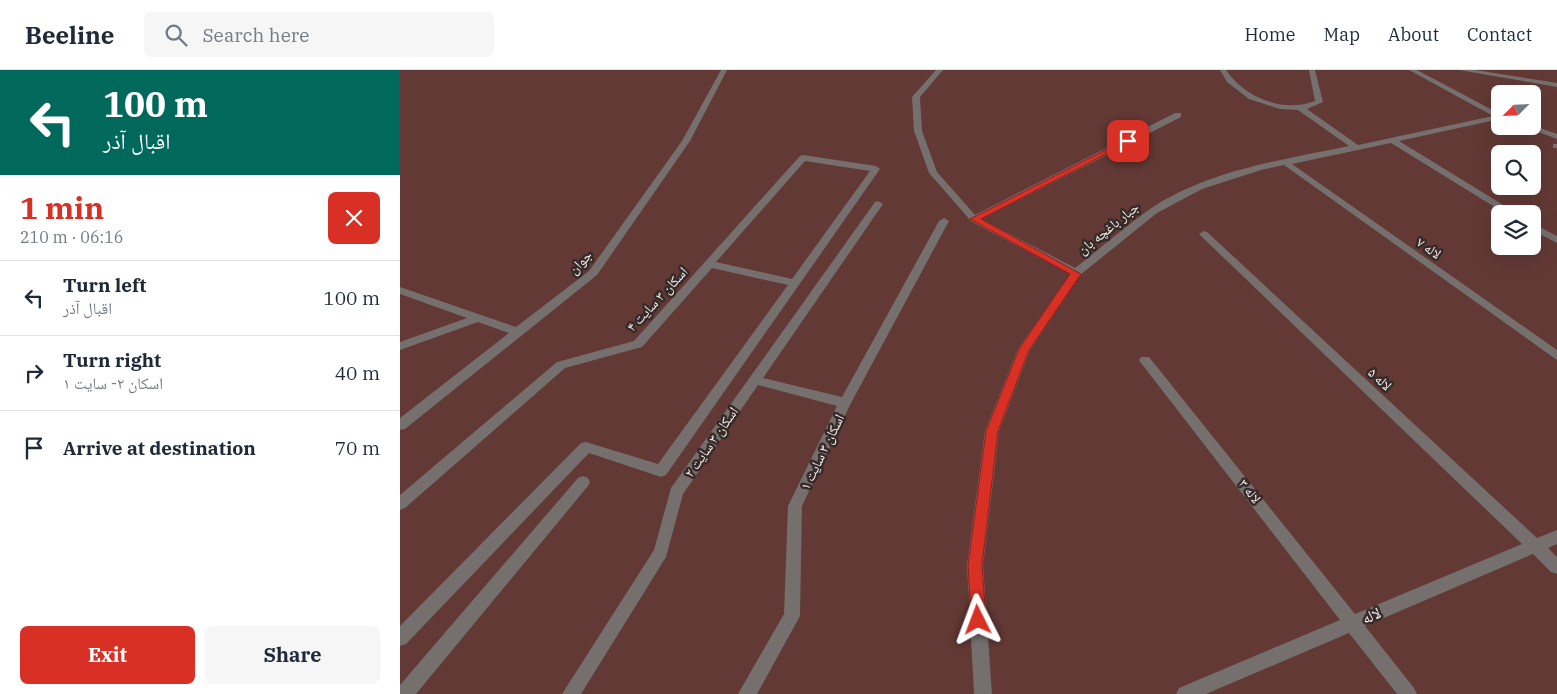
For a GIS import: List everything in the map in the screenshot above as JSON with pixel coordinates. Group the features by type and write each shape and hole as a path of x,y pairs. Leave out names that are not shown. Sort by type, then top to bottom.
{"street":[{"name":"جوان","path":"400,425 593,273 686,141 724,70"},
{"path":"940,70 916,97 918,131 933,174 974,219 1076,274"},
{"path":"1223,70 1236,88 1258,100 1281,106 1299,107 1319,102 1312,70"},
{"path":"1412,70 1491,112"},
{"path":"1462,70 1491,72 1557,85"},
{"path":"1299,107 1357,148"},
{"path":"974,219 1178,116"},
{"name":"جبار باغچه بان","path":"983,694 975,565 992,431 1024,349 1076,274 1154,210 1199,187 1259,168 1491,119"},
{"path":"1541,131 1557,137"},
{"path":"1394,141 1498,205"},
{"name":"اسکان ۳ سایت ۴","path":"400,504 561,365 638,344 803,158 876,169 795,283"},
{"name":"لاله ۷","path":"1286,163 1557,356"},
{"name":"اسکان ۳ سایت ۲","path":"571,694 661,552 676,492 878,204"},
{"name":"اسکان ۳ سایت ۱","path":"747,694 792,616 795,506 846,403 944,221"},
{"path":"1541,231 1557,240"},
{"name":"لاله ۵","path":"1204,234 1557,567"},
{"path":"400,638 586,447 661,471 795,283 709,264"},
{"path":"400,290 517,332"},
{"path":"400,346 478,318"},
{"name":"لاله ۳","path":"1146,360 1354,622 1408,694"},
{"path":"754,380 846,403"},
{"path":"404,694 583,482"},
{"name":"لاله","path":"1185,694 1557,536"}],"shaded area":[{"path":"400,70 1557,70 1557,694 400,694"}],"route":[{"path":"978,620 975,565 992,431 1024,349 1076,274 974,219 1128,141"}]}
